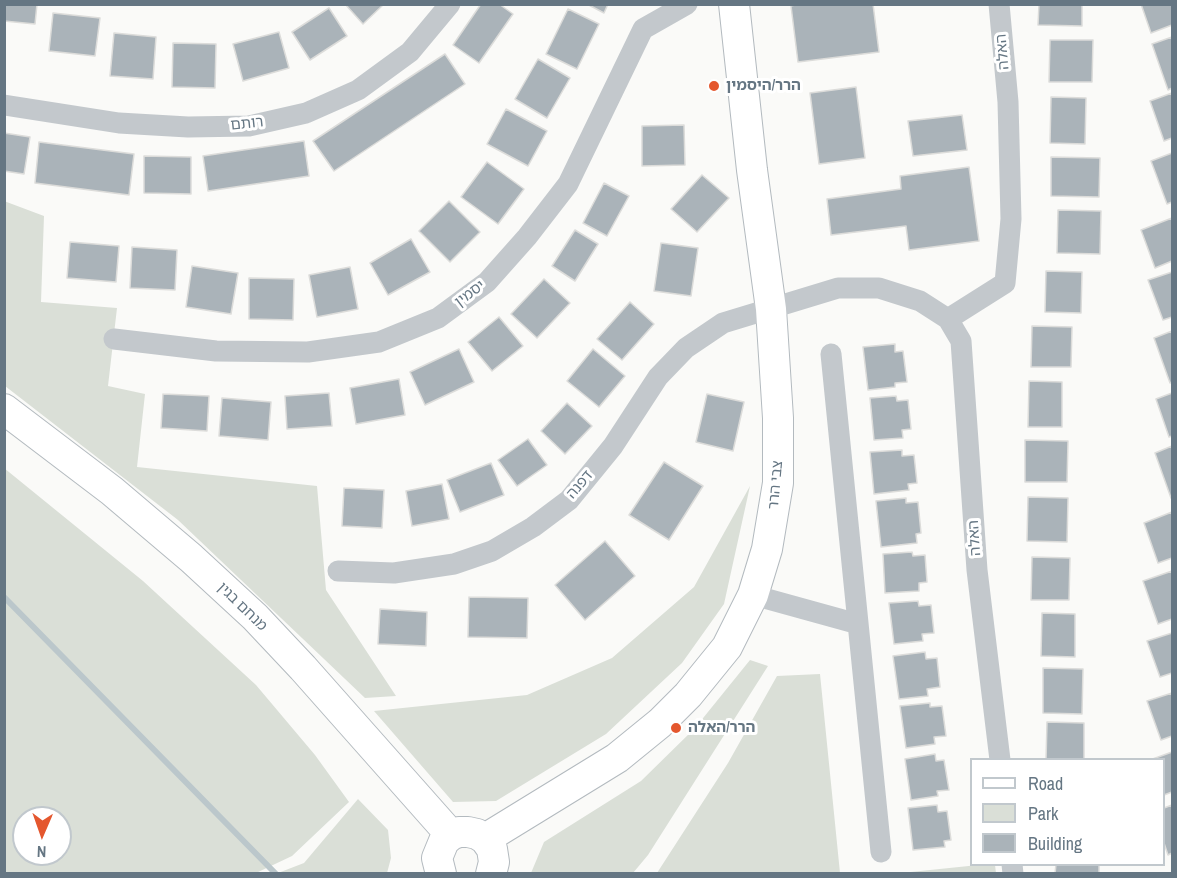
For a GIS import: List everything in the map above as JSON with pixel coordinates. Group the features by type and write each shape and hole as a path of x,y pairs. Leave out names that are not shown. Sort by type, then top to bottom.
{"street":[{"name":"רותם","path":"4,105 119,123 188,128 249,126 272,121 306,113 358,90 410,52 450,4"},
{"name":"יסמין","path":"114,339 216,351 308,352 379,342 438,318 487,282 527,237 568,184 644,29 687,4"},
{"name":"צבי הרר","path":"485,838 617,758 660,723 688,695 727,647 753,595 768,549 778,483 778,418 771,309 752,170 734,4"},
{"name":"האלה","path":"999,4 1008,102 1011,219 1005,283 948,319 961,342 977,570 1000,758"},
{"path":"771,309 838,288 879,288 920,301 948,319"},
{"name":"דפנה","path":"338,571 394,573 454,564 492,551 533,528 569,500 613,446 658,377 686,348 723,323 771,309"},
{"path":"831,354 881,852"},
{"name":"מנחם בגין","path":"4,409 112,491 191,558 255,617 451,835"},
{"path":"753,595 858,624"},
{"path":"441,873 437,858 439,849 451,835 468,831 485,838 492,849 494,862 491,873"}],"green space":[{"path":"4,201 44,216 41,302 117,308 108,386 145,394 137,467 317,486 326,590 396,696 365,698 178,520 5,386"},
{"path":"4,468 143,581 256,685 315,755 349,802 292,856 256,873 5,873"},
{"path":"750,486 724,604 682,663 606,734 496,801 453,802 374,711 527,695 612,658 694,587"},
{"path":"750,660 768,666 648,855 633,873 531,873 544,842 641,781 695,728"},
{"path":"820,674 840,873 657,873 728,763 777,676"},
{"path":"358,799 388,830 391,858 387,873 278,873 304,863"},
{"path":"970,866 995,866 996,873 901,873"}],"building":[{"path":"4,4 37,4 35,24 4,21"},
{"path":"345,4 384,4 363,24"},
{"path":"481,4 499,4 513,14 479,63 453,45"},
{"path":"587,4 608,4 604,13"},
{"path":"799,4 873,4 879,52 798,62 791,6"},
{"path":"1039,4 1082,4 1082,26 1038,25"},
{"path":"1141,4 1172,4 1172,25 1151,33"},
{"path":"329,8 347,36 310,60 292,32"},
{"path":"568,9 599,24 577,69 546,54"},
{"path":"53,13 100,18 95,56 49,51"},
{"path":"279,32 289,68 243,81 233,44"},
{"path":"114,33 156,37 153,79 110,76"},
{"path":"1172,37 1172,88 1168,90 1152,44"},
{"path":"1050,40 1093,40 1092,82 1049,82"},
{"path":"173,43 216,44 215,88 172,87"},
{"path":"445,54 465,84 334,171 313,141"},
{"path":"538,59 570,78 547,118 515,99"},
{"path":"856,87 865,158 819,164 810,93"},
{"path":"1172,93 1172,138 1164,141 1150,101"},
{"path":"1051,97 1086,98 1085,144 1050,143"},
{"path":"506,109 547,131 528,166 487,144"},
{"path":"962,115 967,150 913,156 908,121"},
{"path":"684,125 685,165 642,166 642,126"},
{"path":"4,133 30,137 24,174 4,171"},
{"path":"304,141 309,176 208,191 203,156"},
{"path":"39,142 134,154 129,195 35,183"},
{"path":"1172,153 1172,202 1167,204 1151,161"},
{"path":"144,156 191,157 191,194 144,193"},
{"path":"1051,157 1100,158 1099,197 1051,196"},
{"path":"487,162 524,189 498,224 461,197"},
{"path":"969,167 979,241 909,250 906,226 831,235 827,199 901,189 900,176"},
{"path":"702,175 729,198 697,232 671,209"},
{"path":"604,183 629,196 607,236 583,223"},
{"path":"449,201 480,232 450,262 419,231"},
{"path":"1058,210 1101,211 1100,254 1057,253"},
{"path":"1172,218 1172,261 1155,268 1141,230"},
{"path":"575,230 598,244 575,281 552,266"},
{"path":"411,239 430,272 388,295 370,263"},
{"path":"70,242 119,246 116,282 67,278"},
{"path":"661,243 698,248 691,296 654,291"},
{"path":"132,247 177,250 175,290 130,288"},
{"path":"192,266 238,273 231,314 186,307"},
{"path":"350,267 358,309 317,317 309,275"},
{"path":"1046,271 1082,272 1081,313 1045,312"},
{"path":"1172,272 1172,317 1163,320 1148,280"},
{"path":"249,278 294,279 293,320 249,319"},
{"path":"544,279 570,303 537,338 511,314"},
{"path":"630,302 654,324 622,360 597,339"},
{"path":"499,317 523,346 492,371 468,342"},
{"path":"1032,326 1072,327 1071,367 1031,367"},
{"path":"1172,331 1172,382 1170,383 1154,338"},
{"path":"895,344 895,352 903,351 907,382 895,383 895,387 868,390 863,347"},
{"path":"459,349 474,382 425,405 410,372"},
{"path":"593,349 625,376 599,407 567,381"},
{"path":"399,379 405,415 356,424 350,388"},
{"path":"1029,381 1062,382 1062,427 1028,427"},
{"path":"329,393 332,426 287,429 285,396"},
{"path":"1172,393 1172,436 1169,437 1156,399"},
{"path":"163,394 209,396 207,431 161,428"},
{"path":"707,394 744,402 733,451 696,442"},
{"path":"896,396 897,401 908,400 911,429 902,430 903,438 874,440 870,398"},
{"path":"222,398 271,402 268,440 219,436"},
{"path":"567,403 592,426 565,454 541,431"},
{"path":"528,439 547,465 517,486 498,460"},
{"path":"1025,440 1068,441 1067,482 1025,482"},
{"path":"1172,446 1172,498 1171,498 1155,453"},
{"path":"902,450 902,456 914,455 917,483 908,484 909,490 874,494 870,452"},
{"path":"664,462 703,486 669,540 629,515"},
{"path":"491,463 504,495 460,512 447,480"},
{"path":"442,484 449,519 412,526 406,491"},
{"path":"344,488 384,490 382,528 342,526"},
{"path":"1028,497 1068,498 1067,542 1027,541"},
{"path":"906,498 906,503 918,502 921,533 916,534 917,543 881,547 876,501"},
{"path":"1172,512 1172,558 1158,563 1144,523"},
{"path":"605,541 635,576 585,620 555,585"},
{"path":"912,552 913,556 925,555 927,582 919,583 919,591 885,593 883,554"},
{"path":"1032,557 1070,558 1069,600 1031,600"},
{"path":"1172,571 1172,619 1158,624 1143,581"},
{"path":"469,597 528,598 527,638 468,637"},
{"path":"918,601 919,606 931,605 934,633 922,634 923,641 894,644 889,603"},
{"path":"380,609 427,612 426,646 378,644"},
{"path":"1042,613 1075,614 1075,657 1041,656"},
{"path":"1172,633 1172,673 1160,677 1147,641"},
{"path":"925,652 926,659 937,658 940,687 927,689 928,696 899,699 893,656"},
{"path":"1043,668 1083,669 1082,714 1043,713"},
{"path":"1172,693 1172,736 1161,740 1147,701"},
{"path":"930,703 930,707 942,706 946,736 934,737 935,744 906,748 900,706"},
{"path":"1047,722 1084,723 1084,758 1046,758"},
{"path":"1172,752 1172,792 1165,795 1165,758 1156,758"},
{"path":"935,754 936,761 944,760 949,790 937,791 938,796 911,800 905,759"},
{"path":"937,805 938,812 947,811 951,840 944,841 945,847 913,850 908,808"},
{"path":"1172,805 1172,853 1168,855 1165,846 1165,808"},
{"path":"1056,866 1099,866 1099,874 1055,874"}],"waterway":[{"path":"4,597 276,874"}],"place":[{"name":"הרר/היסמין","path":"714,86"},
{"name":"הרר/האלה","path":"676,728"}]}
